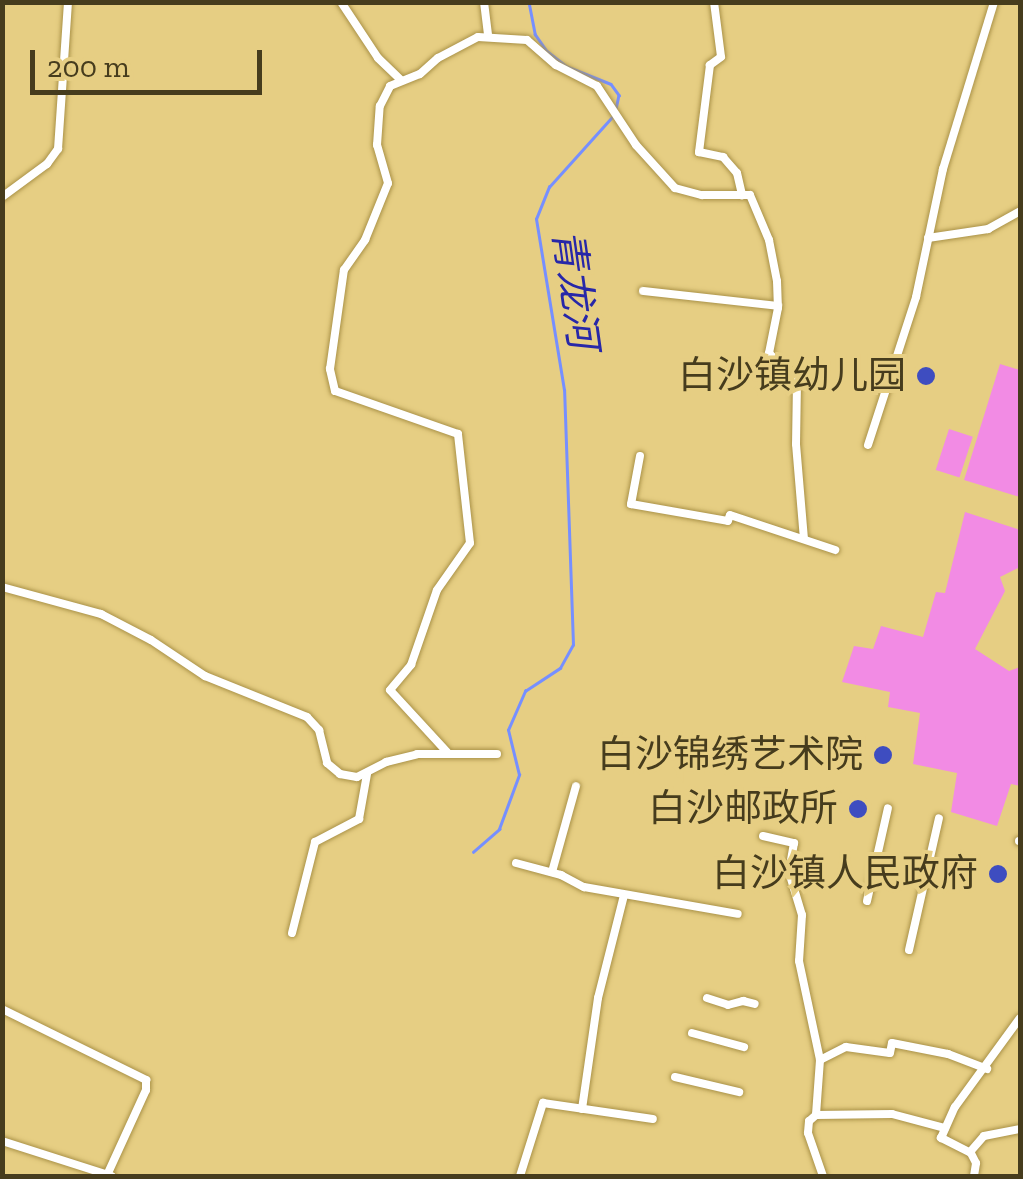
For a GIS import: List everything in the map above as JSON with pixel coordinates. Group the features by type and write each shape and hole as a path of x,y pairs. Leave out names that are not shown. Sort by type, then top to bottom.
{"street":[{"path":"2,198 47,164 58,148 68,2"},
{"path":"341,2 378,58 400,80"},
{"path":"484,2 488,36"},
{"path":"714,2 721,56 710,65 699,152 724,156 738,172 742,195"},
{"path":"868,445 916,297 943,169 994,2"},
{"path":"447,752 390,690 411,665 437,590 470,540 458,434 335,391 330,370 344,270 366,240 388,183 377,144 380,106 386,90 400,80 417,76 438,58 488,36 530,41 556,64 593,82 620,116 636,145 675,188 702,196 750,195 769,240 778,306 769,353 797,382 796,444 804,539"},
{"path":"928,238 988,228 1020,211"},
{"path":"643,291 778,306"},
{"path":"640,456 631,504 728,522 730,516 834,550"},
{"path":"2,587 101,614 151,640 204,676 308,717 319,730 330,767 348,776 367,774 386,762 447,752 498,754"},
{"path":"292,933 315,842 361,817 367,774"},
{"path":"552,872 576,786"},
{"path":"868,901 888,808"},
{"path":"909,950 939,818"},
{"path":"763,836 794,843 789,872 802,915 799,961 820,1060 816,1115"},
{"path":"516,862 552,872 574,884 624,896 738,914"},
{"path":"582,1109 598,998 624,896"},
{"path":"707,998 728,1005 743,1001 755,1004"},
{"path":"2,1008 146,1080 146,1090 110,1176 2,1141"},
{"path":"974,1176 976,1163 970,1152 942,1140 944,1128 1020,1018"},
{"path":"692,1034 744,1048"},
{"path":"820,1060 846,1047 890,1053 892,1043 948,1054 987,1069"},
{"path":"674,1077 740,1092"},
{"path":"520,1176 543,1102 653,1119"},
{"path":"824,1176 808,1134 809,1121 816,1115 892,1114 944,1128"},
{"path":"970,1152 984,1136 1020,1129"}],"shaded area":[{"path":"1000,364 1020,370 1020,497 964,480"},
{"path":"949,429 973,437 959,478 936,470"},
{"path":"965,512 1020,530 1020,567 1000,577 1005,591 975,649 1009,671 1020,667 1020,786 1011,784 997,826 951,812 957,773 913,764 920,713 888,707 890,692 842,682 854,646 873,649 881,626 923,637 936,592 945,593"}],"waterway":[{"name":"青龙河","path":"529,2 535,34 547,51 566,66 611,84 619,95 616,109"},
{"path":"473,852 499,829 519,775 508,730 525,691 560,668 573,645 564,390 536,219 549,187 613,116"}],"place":[{"name":"白沙镇幼儿园","path":"926,376"},
{"name":"白沙锦绣艺术院","path":"883,755"},
{"name":"白沙邮政所","path":"858,809"},
{"name":"白沙镇人民政府","path":"998,874"}]}
